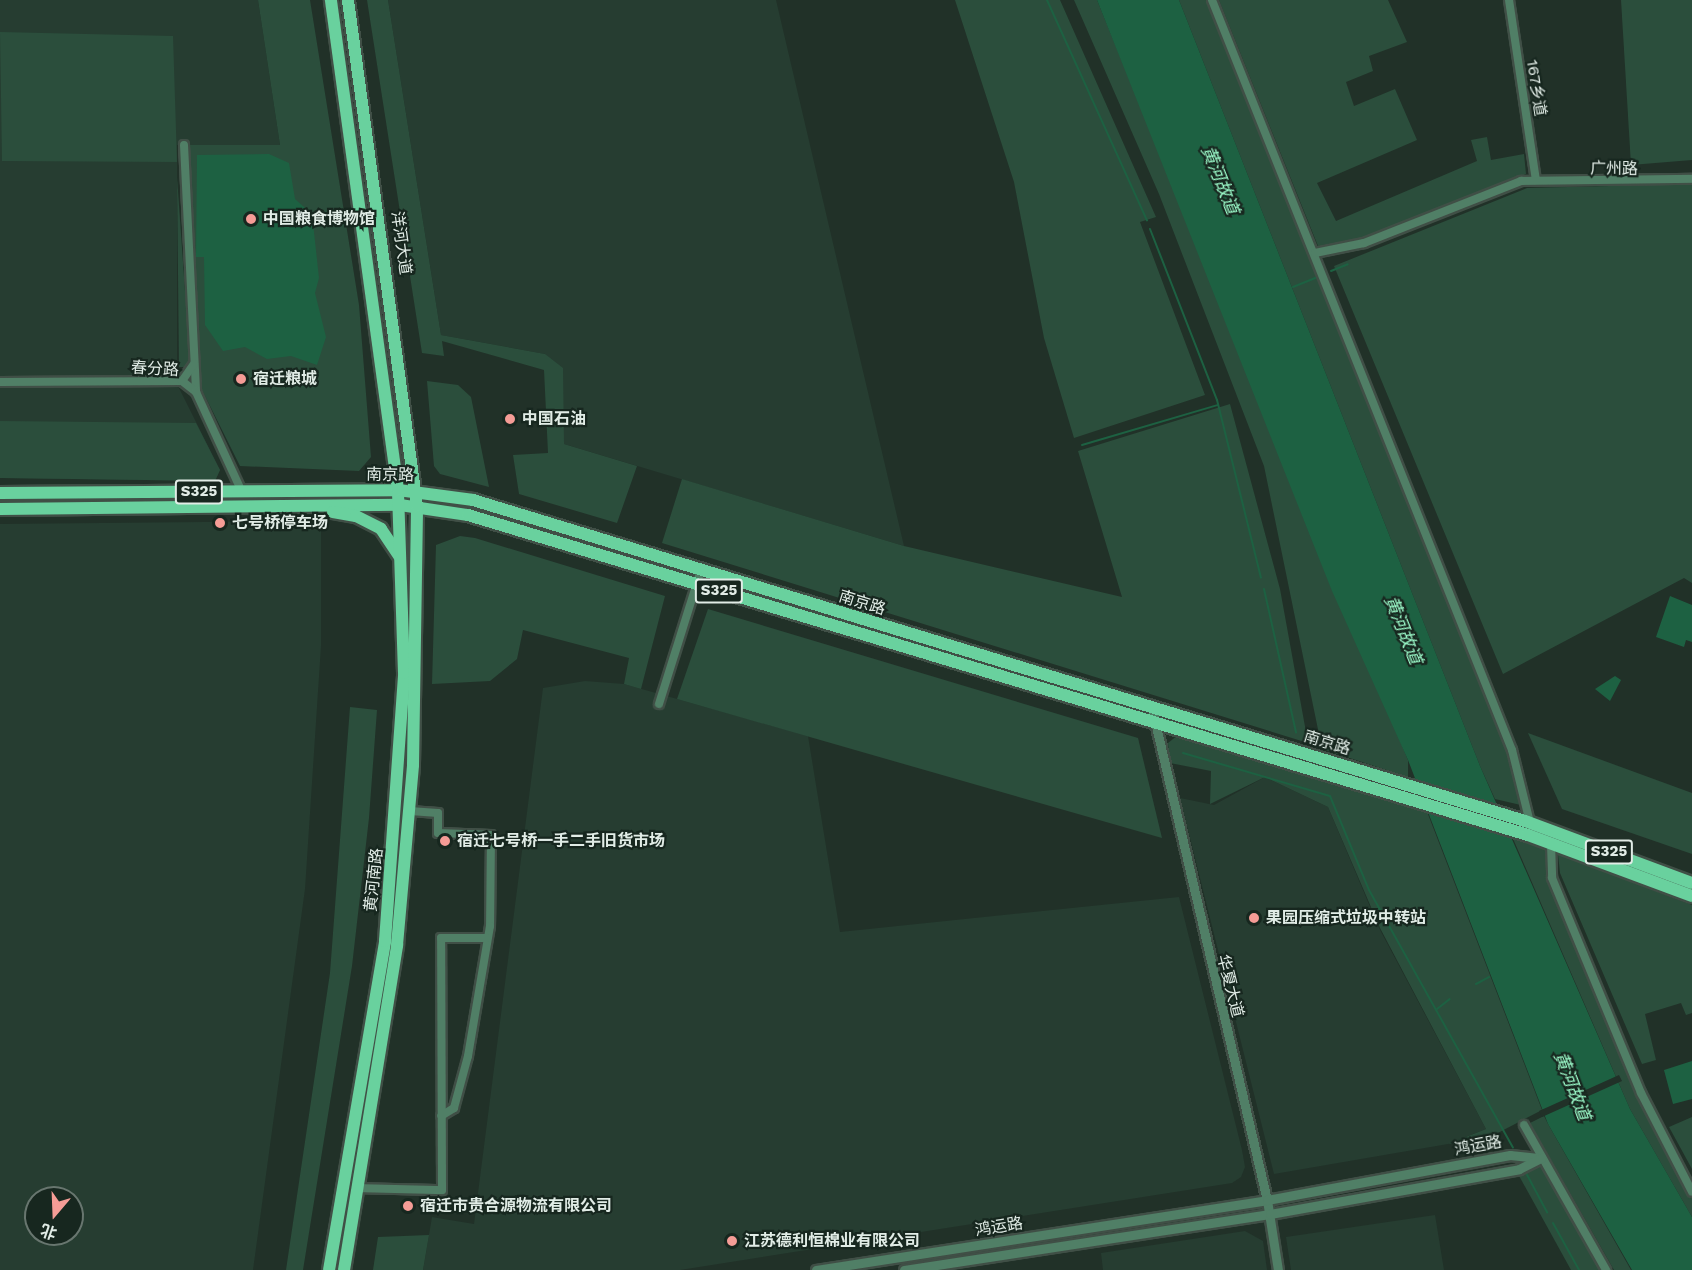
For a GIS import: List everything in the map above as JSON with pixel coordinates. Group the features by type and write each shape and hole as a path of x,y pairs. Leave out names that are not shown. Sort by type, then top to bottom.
{"main road":[{"name":"洋河大道","path":"331,0 398,490"},
{"name":"洋河大道","path":"348,0 416,491"},
{"name":"南京路","path":"0,493 398,490 473,500 701,570 1419,804 1528,826 1551,844 1692,896"},
{"name":"黄河南路","path":"329,1270 385,941 403,711 398,490"},
{"name":"黄河南路","path":"344,1270 397,945 410,811 416,491"},
{"name":"南京路","path":"0,509 400,505 468,515 1152,716 1416,788 1692,883"},
{"path":"224,507 356,516 381,529 401,560"}],"street":[{"path":"1212,0 1513,753 1528,826"},
{"name":"167乡道","path":"1509,0 1536,180"},
{"path":"184,145 196,392"},
{"name":"广州路","path":"1315,253 1364,243 1483,193 1536,180 1692,179"},
{"path":"182,381 194,364"},
{"name":"春分路","path":"0,382 182,381 196,392 242,492"},
{"path":"659,704 701,570"},
{"name":"华夏大道","path":"1152,716 1267,1200 1278,1270"},
{"path":"410,811 438,813 438,833 491,835 487,938 468,1056 454,1108 441,1116"},
{"path":"1551,844 1552,878 1641,1093 1692,1192"},
{"path":"358,1188 442,1190 441,938 487,938"},
{"path":"1524,1125 1606,1270"},
{"name":"鸿运路","path":"816,1270 1267,1200 1510,1155 1541,1158"},
{"name":"鸿运路","path":"904,1270 1270,1214 1519,1169 1541,1158"},
{"path":"894,1258 898,1270"}],"shaded area":[{"path":"0,0 258,0 280,145 177,145 177,384 220,470 215,481 0,478"},
{"path":"258,0 310,0 359,305 371,457 359,471 240,466 200,386 186,145 280,145"},
{"path":"367,0 388,0 441,335 545,354 563,368 564,444 637,466 617,523 519,494 513,455 548,453 544,370 442,341 444,356 422,353"},
{"path":"388,0 776,0 904,546 564,444 545,354 441,335"},
{"path":"955,0 1060,0 1156,217 1140,222 1205,395 1074,438 1044,338 1014,182"},
{"path":"1074,0 1097,0 1408,760 1408,777 1322,749 1264,466 1159,194"},
{"path":"1179,0 1207,0 1508,753 1525,806 1495,799 1480,766"},
{"path":"1219,0 1388,0 1407,42 1369,56 1373,71 1346,82 1354,106 1395,89 1417,140 1317,183 1336,221 1477,161 1471,140 1487,137 1491,160 1524,154 1526,174 1364,237 1318,246"},
{"path":"1621,0 1692,0 1692,160 1631,165"},
{"path":"0,32 173,36 177,162 2,161"},
{"path":"177,177 190,362 186,367 179,367"},
{"path":"1692,184 1692,583 1684,578 1503,674 1334,266 1527,188"},
{"path":"427,381 458,385 471,397 489,487 440,474 434,466"},
{"path":"1230,404 1280,589 1308,743 662,543 682,479 904,546 1122,597 1078,451"},
{"path":"0,421 196,423 220,470 215,481 0,478"},
{"path":"321,521 321,646 305,889 253,1270 0,1270 0,524"},
{"path":"460,536 475,538 665,596 641,689 624,684 629,658 523,630 517,659 490,681 432,684 436,545"},
{"path":"708,609 1138,738 1162,838 677,699"},
{"path":"585,681 624,684 808,736 840,932 1179,897 1242,1150 1245,1167 1241,1177 1232,1183 680,1270 423,1270 432,1217 474,1224 543,688"},
{"path":"350,707 377,710 369,818 352,966 303,1270 286,1270 330,973"},
{"path":"1528,733 1692,793 1692,854 1562,809"},
{"path":"1178,735 1426,809 1542,1110 1492,1136 1448,1144 1486,1129 1380,928 1328,807 1265,777 1210,804 1211,771 1170,763 1168,743"},
{"path":"1265,777 1328,807 1379,928 1486,1129 1448,1144 1274,1174 1180,798 1214,805"},
{"path":"1511,834 1548,846 1548,875 1638,1092 1692,1197 1692,1217 1630,1109"},
{"path":"1558,854 1692,905 1692,1013 1686,1015 1681,1003 1645,1014 1656,1060 1642,1064 1560,873"},
{"path":"1544,1116 1631,1270 1614,1270 1530,1123"},
{"path":"1692,1117 1692,1169 1669,1127"},
{"path":"1540,1162 1603,1270 1571,1270 1518,1174"},
{"path":"1435,1215 1444,1270 1291,1270 1286,1237"},
{"path":"1245,1231 1263,1241 1267,1270 1103,1270 1101,1253"},
{"path":"429,1235 423,1270 373,1270 378,1237"}],"water":[{"name":"黄河故道","path":"1097,0 1179,0 1480,766 1630,1109 1692,1217 1692,1270 1632,1270 1548,1124 1408,760 1332,591"},
{"path":"269,154 289,163 295,199 312,214 319,278 315,293 326,337 317,365 291,356 267,359 245,347 223,351 205,325 204,257 196,257 197,155"},
{"path":"1670,596 1692,605 1692,642 1686,640 1684,647 1656,637"},
{"path":"1615,676 1621,680 1610,701 1595,689"},
{"path":"1692,1061 1692,1099 1673,1104 1664,1070"}],"pier":[{"path":"1619,1075 1622,1081 1542,1117 1539,1111"}],"waterway":[{"path":"1047,0 1147,220"},
{"path":"1150,229 1217,400 1261,578"},
{"path":"1331,271 1348,264"},
{"path":"1293,287 1315,278"},
{"path":"1082,445 1218,405"},
{"path":"1264,589 1296,732"},
{"path":"1183,753 1330,796 1369,890 1513,1148"},
{"path":"1476,984 1489,977"},
{"path":"1437,1009 1450,999"},
{"path":"1525,1171 1547,1212"},
{"path":"1553,1223 1579,1270"}],"place":[{"name":"中国粮食博物馆","path":"251,219"},
{"name":"宿迁粮城","path":"241,379"},
{"name":"中国石油","path":"510,419"},
{"name":"七号桥停车场","path":"220,523"},
{"name":"宿迁七号桥一手二手旧货市场","path":"445,841"},
{"name":"果园压缩式垃圾中转站","path":"1254,918"},
{"name":"宿迁市贵合源物流有限公司","path":"408,1206"},
{"name":"江苏德利恒棉业有限公司","path":"732,1241"}]}
